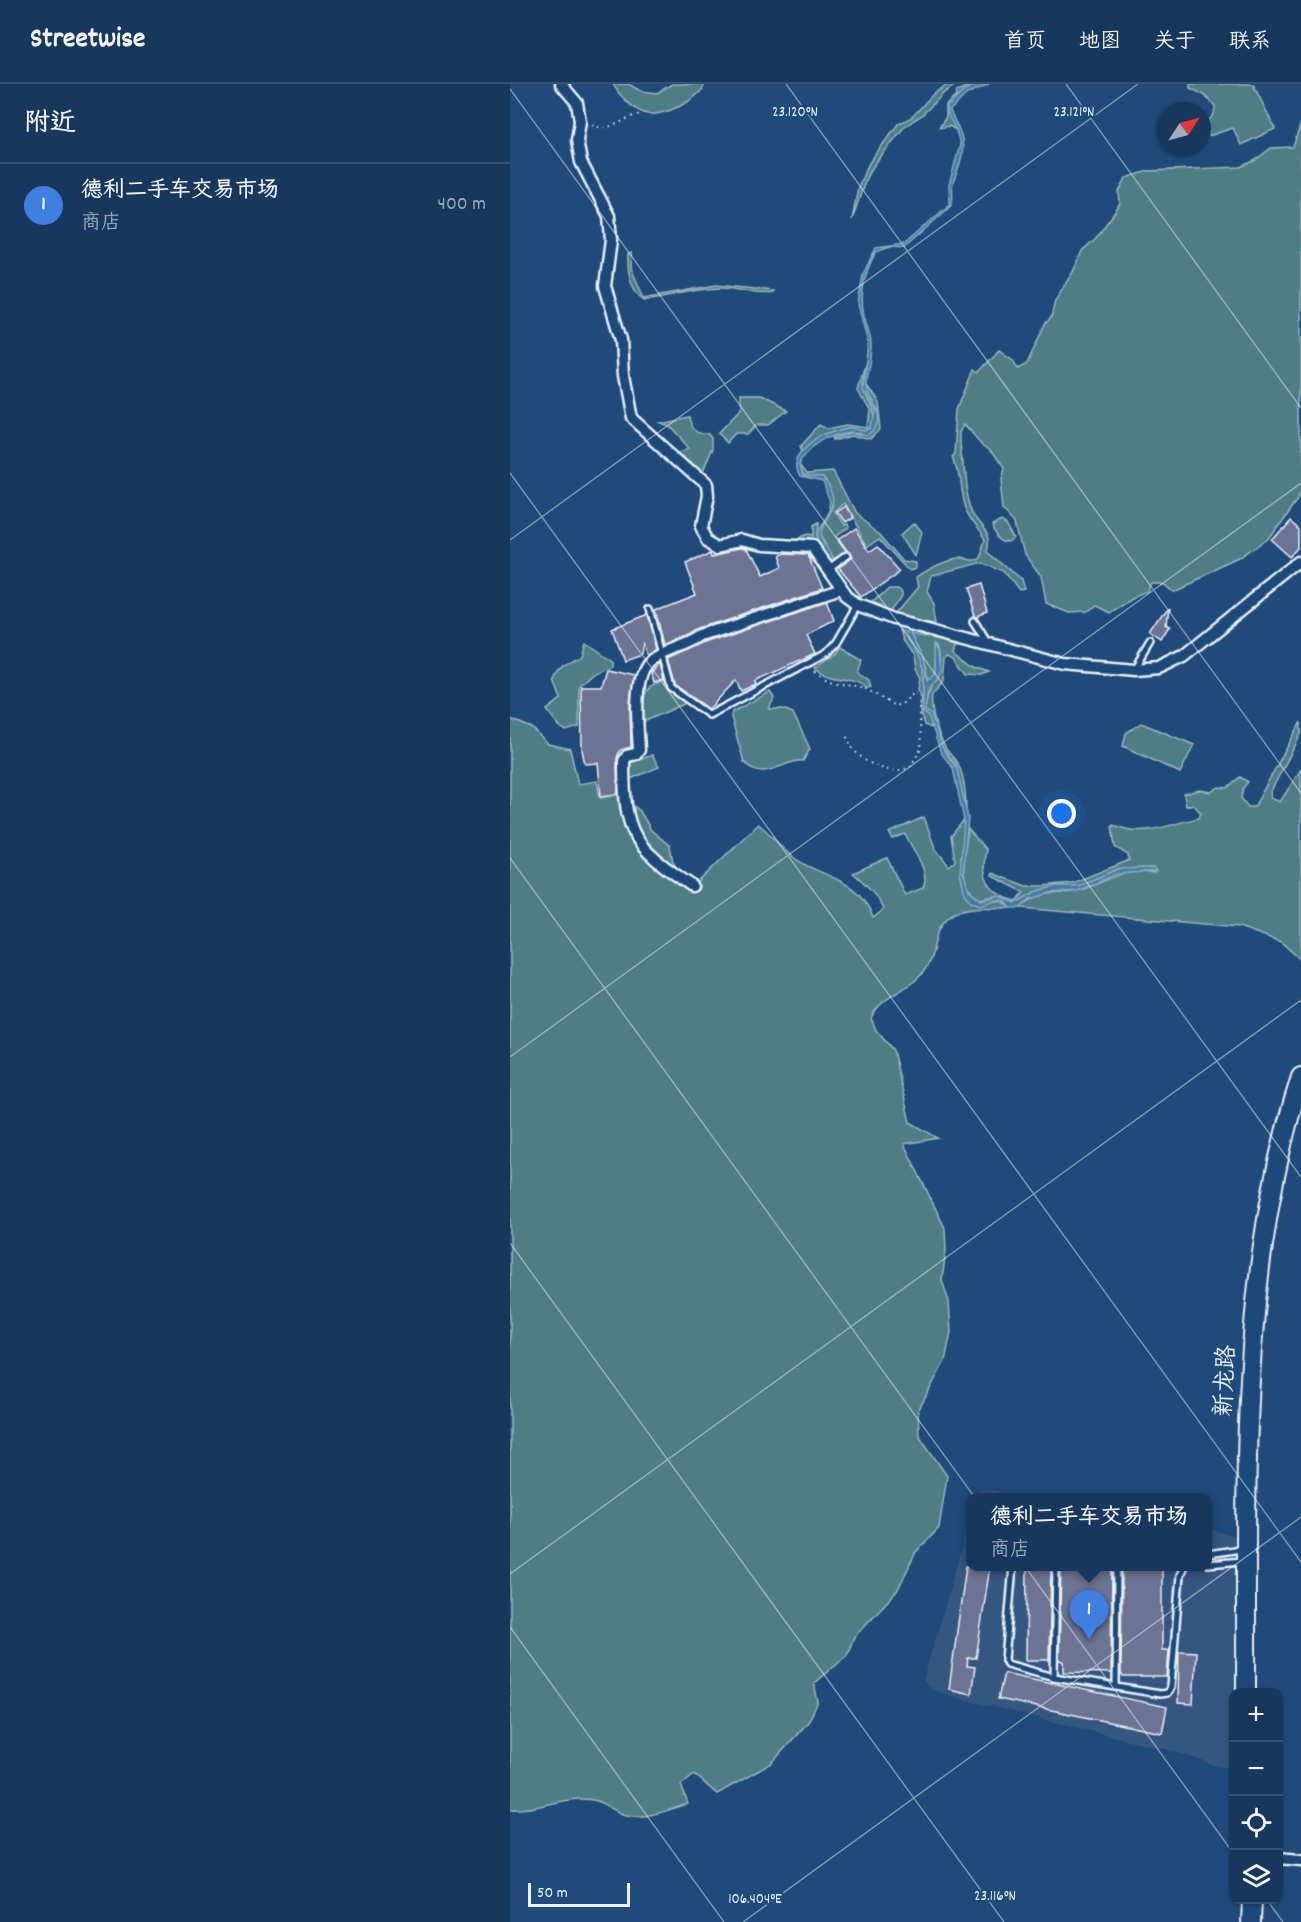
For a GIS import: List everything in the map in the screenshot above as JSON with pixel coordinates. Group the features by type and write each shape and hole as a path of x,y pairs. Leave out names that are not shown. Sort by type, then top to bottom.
{"main road":[{"name":"新龙路","path":"1252,1688 1249,1419 1257,1293 1279,1164 1301,1077"},
{"name":"新龙路","path":"1246,1688 1254,1419 1262,1295 1275,1205 1301,1097"},
{"path":"1246,1904 1246,1922"},
{"path":"1251,1904 1251,1922"}],"street":[{"path":"561,84 578,103 580,121 577,140 581,162 609,216 611,240 605,286 614,310 622,347 623,376 632,418 706,486 707,496 701,526 708,538 720,545 742,540 759,545 808,546 817,553 841,590 858,605 894,619 1065,664 1134,670 1159,668 1184,657 1301,562"},
{"path":"692,886 651,857 629,827 626,813 624,761 627,756 639,750 637,716 642,674 649,661 697,642 702,636 841,590"},
{"path":"1283,1858 1301,1860"}],"lane":[{"path":"828,571 846,557"},
{"path":"650,609 663,649 662,655 671,688 709,715 807,665 832,648 858,605"},
{"path":"975,621 988,642"},
{"path":"1134,670 1150,643"},
{"path":"1212,1554 1250,1554"},
{"path":"1212,1563 1250,1554"},
{"path":"1013,1571 1005,1660 1012,1665 1054,1677 1160,1694 1167,1693 1171,1687 1182,1571"},
{"path":"1054,1677 1056,1571"},
{"path":"1116,1686 1117,1571"}],"path":[{"path":"580,121 605,128 643,114"},
{"path":"807,665 829,681 864,688 895,706 903,703 915,692 919,694 921,749 910,767 893,771 880,767 855,750 846,736"}],"shaded area":[{"path":"978,84 989,84 967,94 950,110 963,145 953,183 951,206 904,248 889,247 876,252 869,267 863,291 864,315 871,349 866,384 879,421 870,435 851,431 828,438 814,446 800,464 803,475 822,477 830,488 833,498 832,505 825,518 830,502 822,481 800,476 797,467 799,458 812,443 831,432 850,427 866,430 872,428 875,411 863,388 868,343 858,304 863,274 876,248 904,244 950,204 949,185 960,145 947,107 965,90"},
{"path":"824,520 820,531 820,539 831,557 831,564 828,563 816,541 816,534"},
{"path":"905,632 910,633 923,658 927,681 936,674 936,643 940,650 942,669 939,678 928,689 925,711 931,714 943,749 957,769 968,818 963,872 969,890 981,900 998,896 1016,903 1035,892 1056,886 1078,886 1118,869 1153,868 1156,871 1116,874 1077,891 1051,893 1030,899 1020,908 1011,908 1005,901 996,900 980,905 972,902 965,894 960,873 964,820 953,768 941,753 929,717 923,712 922,667"},
{"path":"978,1490 989,1490 1007,1493 976,1493"},
{"path":"1212,1530 1239,1537 1241,1688 1229,1688 1229,1768 1216,1766 1177,1752 949,1696 932,1689 923,1681 966,1533 966,1571 1212,1571"}],"green space":[{"path":"613,84 628,84 641,91 657,93 672,84 705,84 696,96 679,107 651,114 639,111 630,105"},
{"path":"949,84 957,84 944,93 922,115 905,126 874,165 866,178 852,220 858,187 869,163 898,124 912,117 934,93"},
{"path":"973,84 981,84 965,90 947,107 956,130 949,126 939,128 946,117 946,105 956,96 957,91"},
{"path":"1190,84 1253,84 1275,129 1241,145 1233,128 1211,135 1211,118 1214,115 1215,106 1204,95 1190,88"},
{"path":"1301,123 1301,488 1298,497 1268,539 1240,559 1172,590 1163,582 1151,582 1147,591 1132,597 1109,612 1094,605 1086,612 1069,613 1046,604 1041,577 1025,555 1017,521 1004,507 1001,479 1004,469 991,450 982,444 965,424 961,432 961,443 968,502 977,521 987,533 988,550 1021,581 1024,592 1019,593 1004,573 980,563 931,576 927,592 934,603 937,622 910,619 896,613 918,587 916,577 946,562 956,559 973,561 979,558 985,540 964,508 953,457 956,454 959,409 975,369 979,372 999,350 1013,360 1018,369 1027,364 1045,324 1051,318 1055,300 1073,272 1082,251 1096,238 1117,209 1120,203 1119,192 1126,178 1148,171 1240,167 1254,161 1271,148 1293,147"},
{"path":"632,253 631,268 644,298 716,285 773,291 773,293 712,288 644,300 635,291 630,279 628,254"},
{"path":"868,355 863,383 874,416 872,428 866,430 849,427 837,430 818,439 803,451 801,446 821,424 828,428 848,424 868,427 870,410 858,388"},
{"path":"867,385 878,402 881,429 871,439 853,434 835,439 834,437 852,431 864,434 875,429 877,410 866,389"},
{"path":"739,398 759,398 786,411 768,425 757,425 748,434 736,434 728,443 719,434 739,413"},
{"path":"687,415 689,424 694,430 709,434 713,439 713,450 702,476 676,453 690,449 667,424 658,421"},
{"path":"800,464 807,473 833,471 855,513 881,532 904,559 916,561 916,567 910,569 880,536 867,545 843,504 833,513 841,526 844,525 846,528 834,537 845,553 833,561 819,536 820,529 833,506 827,484 822,477 803,475"},
{"path":"1002,519 1008,522 1016,537 1011,541 1002,537 992,524"},
{"path":"914,522 922,532 916,555 902,533"},
{"path":"816,524 815,537 819,548 812,542 791,542 805,536 811,537 811,527"},
{"path":"887,587 896,587 901,591 891,611 870,603"},
{"path":"899,630 905,632 920,661 923,680 923,712 929,716 932,728 924,725 920,707 922,698 918,689 920,678 915,669 913,656 902,640"},
{"path":"910,633 967,643 957,644 955,651 976,667 989,672 982,675 968,674 956,657 949,654 946,657 944,681 932,695 933,716 938,730 946,749 962,773 966,810 956,765 943,749 932,719 925,711 926,701 941,666 940,647 938,644 935,676 929,682 923,658"},
{"path":"584,641 610,659 610,665 594,672 579,685 579,727 566,731 558,725 547,710 561,699 554,681 558,671 580,655"},
{"path":"840,647 861,660 857,672 869,680 871,687 822,673 815,668 834,655"},
{"path":"667,680 673,693 686,703 641,723 644,694 652,686"},
{"path":"770,692 774,698 769,709 783,709 793,713 810,749 803,761 759,771 744,762 731,717 732,712"},
{"path":"510,719 532,728 548,744 570,749 578,784 597,781 600,798 621,794 621,810 628,831 694,889 699,889 697,883 758,824 800,862 836,879 857,893 866,903 873,918 883,910 881,904 871,890 853,873 887,858 905,895 923,888 925,875 923,868 905,834 893,839 889,833 924,817 935,848 949,866 955,861 951,836 964,820 961,872 966,892 972,902 998,901 1011,908 974,908 954,913 946,919 939,929 931,958 924,971 911,984 880,1005 871,1018 876,1030 893,1050 910,1122 938,1138 904,1144 945,1228 946,1251 942,1280 949,1302 951,1332 945,1361 918,1411 919,1435 947,1476 939,1528 916,1552 897,1591 854,1637 847,1655 814,1683 818,1702 808,1722 772,1763 717,1794 694,1774 681,1785 688,1804 646,1816 620,1813 597,1801 586,1799 510,1809"},
{"path":"1301,722 1301,734 1270,793 1271,798 1280,802 1301,769 1301,960 1281,942 1239,927 1020,908 1034,898 1047,894 1077,891 1131,872 1154,873 1156,871 1153,868 1118,869 1078,886 1056,886 1035,892 1016,903 995,896 978,899 967,884 964,876 964,857 968,829 986,850 984,868 988,883 999,894 1017,901 1024,892 992,876 992,873 1026,886 1041,886 1072,883 1125,862 1129,860 1128,855 1115,847 1112,825 1144,830 1199,818 1201,813 1193,804 1186,806 1184,794 1200,790 1211,792 1219,787 1227,788 1240,777 1248,782 1243,788 1241,798 1248,807 1254,807"},
{"path":"1141,723 1194,745 1180,773 1123,746 1126,733"},
{"path":"652,755 659,767 628,780 629,764"},
{"path":"630,803 640,811 651,830 670,846 673,862 680,873 653,852 640,836 632,816"}],"building":[{"path":"844,507 850,518 842,523 835,513"},
{"path":"1291,517 1301,525 1301,547 1292,557 1272,539"},
{"path":"854,528 869,550 878,544 900,569 861,597 838,569 851,559 837,540"},
{"path":"746,549 760,577 779,568 775,556 781,554 808,555 822,588 700,629 665,645 656,609 697,593 685,562 713,550 714,554"},
{"path":"979,585 987,613 977,617 966,589"},
{"path":"827,602 834,621 806,635 815,654 755,681 756,684 741,691 736,680 709,709 675,685 668,660 705,643"},
{"path":"1168,607 1166,627 1170,629 1162,642 1150,634"},
{"path":"647,615 656,649 646,656 642,642 640,654 623,660 612,629"},
{"path":"660,664 664,680 654,683 651,673"},
{"path":"606,669 634,675 630,702 631,747 620,750 617,758 618,794 601,796 598,763 585,764 582,750 581,686 601,686"},
{"path":"966,1566 966,1571 989,1571 976,1658 968,1658 967,1666 975,1667 971,1694 949,1689"},
{"path":"1027,1571 1051,1571 1049,1660 1026,1660"},
{"path":"1061,1571 1112,1571 1111,1673 1064,1672 1064,1661 1059,1660"},
{"path":"1122,1571 1162,1571 1162,1650 1169,1650 1167,1677 1123,1677 1121,1673"},
{"path":"1179,1651 1196,1652 1193,1704 1178,1703"},
{"path":"1004,1673 1167,1707 1162,1733 998,1699"}],"place":[{"name":"德利二手车交易市场","path":"1089,1640"}]}
